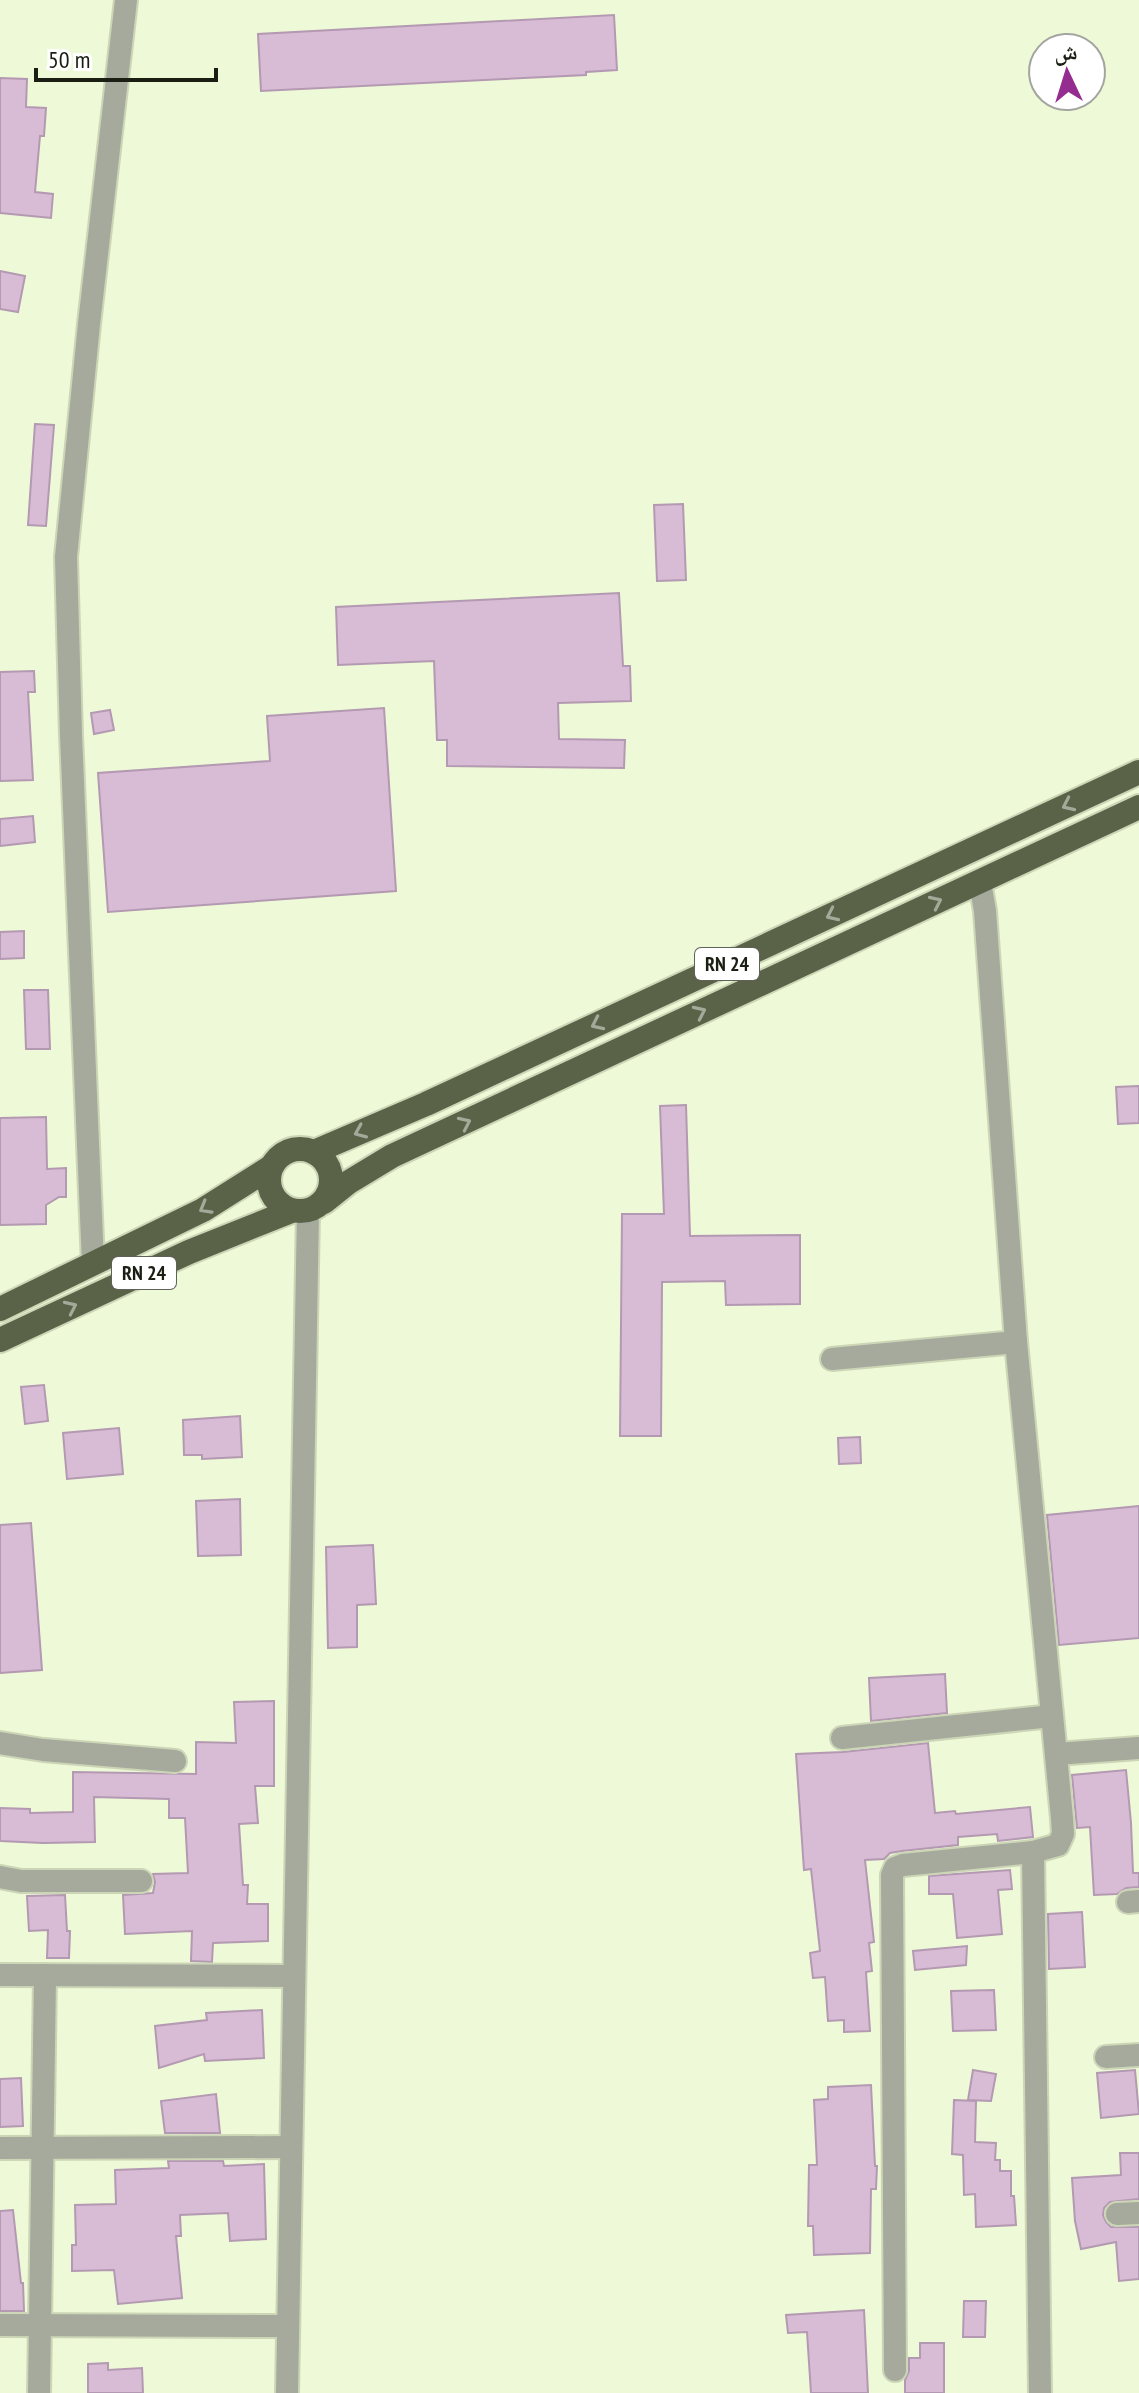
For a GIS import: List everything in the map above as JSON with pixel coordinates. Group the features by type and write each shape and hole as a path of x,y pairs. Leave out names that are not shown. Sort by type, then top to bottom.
{"highway":[{"name":"RN 24","path":"314,1152 426,1104 1139,772"},
{"name":"RN 24","path":"0,1340 189,1252 308,1208 392,1156 1139,807"},
{"path":"304,1149 314,1152 322,1157 331,1174 332,1184 308,1208 282,1206 270,1189 268,1178 271,1167 284,1153 304,1149"},
{"name":"RN 24","path":"0,1309 203,1210 271,1167"}],"street":[{"path":"93,1264 66,557 126,0"},
{"path":"895,2370 892,1875 895,1868 903,1865 1033,1852 1058,1845 1063,1834 1016,1342 985,911 980,882"},
{"path":"287,2393 308,1208"},
{"path":"832,1359 1016,1342"},
{"path":"842,1738 1052,1716"},
{"path":"0,1743 43,1750 175,1761"},
{"path":"1056,1754 1139,1748"},
{"path":"1033,1852 1040,2393"},
{"path":"0,1877 21,1881 141,1881"},
{"path":"0,1975 294,1976"},
{"path":"39,2393 45,1975"},
{"path":"1106,2057 1139,2055"},
{"path":"0,2148 291,2147"},
{"path":"0,2325 288,2326"}],"building":[{"path":"614,15 617,70 586,72 586,75 261,91 258,34"},
{"path":"0,78 27,79 26,107 46,108 35,192 53,194 51,218 0,213"},
{"path":"0,271 25,276 18,312 0,309"},
{"path":"35,424 54,425 46,526 28,525"},
{"path":"683,504 686,580 657,581 654,505"},
{"path":"619,593 623,666 630,666 631,701 558,703 559,739 625,740 624,768 447,766 447,740 437,740 434,661 338,665 336,607"},
{"path":"34,671 35,692 28,692 33,780 0,781 0,672"},
{"path":"384,708 396,891 108,912 98,773 270,761 267,716"},
{"path":"110,710 114,730 94,734 91,713"},
{"path":"33,816 35,842 0,846 0,819"},
{"path":"24,931 24,958 0,959 0,932"},
{"path":"24,990 48,990 50,1049 26,1049"},
{"path":"1139,1086 1139,1123 1118,1124 1116,1087"},
{"path":"686,1105 690,1236 800,1235 800,1304 726,1305 725,1281 662,1282 661,1436 620,1436 622,1214 664,1214 660,1106"},
{"path":"46,1117 47,1169 66,1168 66,1197 59,1197 46,1205 46,1224 0,1225 0,1118"},
{"path":"44,1385 48,1421 25,1424 21,1387"},
{"path":"240,1416 242,1457 202,1459 202,1455 184,1455 183,1420"},
{"path":"119,1428 123,1474 67,1479 63,1433"},
{"path":"860,1437 861,1463 839,1464 838,1438"},
{"path":"240,1499 241,1555 198,1556 196,1501"},
{"path":"1139,1506 1139,1638 1059,1645 1047,1515"},
{"path":"31,1523 42,1670 0,1673 0,1525"},
{"path":"373,1545 376,1604 357,1605 357,1647 328,1648 326,1547"},
{"path":"945,1674 947,1713 871,1721 869,1678"},
{"path":"274,1701 274,1786 255,1786 258,1823 239,1824 243,1885 248,1885 247,1904 268,1904 268,1941 213,1943 212,1962 191,1961 192,1931 125,1934 123,1895 153,1893 153,1874 188,1873 185,1818 169,1818 169,1799 94,1797 95,1842 0,1841 0,1808 30,1809 30,1813 73,1812 73,1772 196,1774 196,1742 236,1743 234,1702"},
{"path":"928,1743 935,1813 1030,1807 1033,1837 998,1841 997,1834 958,1837 958,1845 902,1851 890,1853 884,1859 865,1860 874,1942 869,1943 872,1971 866,1972 870,2031 844,2032 844,2020 828,2021 825,1977 813,1978 810,1953 820,1951 811,1869 804,1870 796,1754"},
{"path":"1126,1770 1133,1873 1139,1873 1139,1887 1126,1888 1117,1894 1094,1895 1090,1827 1077,1828 1072,1775"},
{"path":"1010,1870 1012,1889 998,1890 1002,1934 957,1938 953,1894 929,1894 929,1876"},
{"path":"65,1895 67,1931 70,1931 69,1958 47,1958 48,1930 29,1931 27,1896"},
{"path":"1082,1912 1085,1967 1049,1969 1048,1914"},
{"path":"967,1946 966,1965 915,1970 913,1951"},
{"path":"994,1990 996,2030 953,2031 951,1991"},
{"path":"262,2010 264,2058 205,2061 204,2054 159,2068 155,2026 207,2020 206,2013"},
{"path":"973,2070 996,2074 991,2101 968,2100"},
{"path":"1135,2070 1139,2114 1101,2118 1097,2073"},
{"path":"21,2078 23,2126 0,2127 0,2079"},
{"path":"871,2085 877,2166 876,2189 871,2189 870,2253 814,2255 813,2226 808,2226 809,2165 817,2165 814,2100 828,2099 828,2087"},
{"path":"216,2094 220,2133 165,2133 161,2101"},
{"path":"954,2100 976,2101 975,2142 996,2143 995,2160 1000,2160 1000,2171 1011,2171 1016,2225 976,2227 975,2194 964,2195 963,2155 952,2154"},
{"path":"1120,2153 1139,2153 1139,2199 1110,2202 1104,2208 1103,2215 1111,2227 1139,2227 1139,2279 1119,2281 1116,2242 1081,2249 1075,2221 1072,2178 1121,2175"},
{"path":"168,2161 223,2161 224,2166 264,2164 266,2239 230,2241 228,2213 180,2215 181,2236 176,2236 182,2298 118,2304 114,2270 72,2271 72,2245 76,2245 75,2205 116,2204 115,2170 169,2168"},
{"path":"13,2210 24,2311 0,2311 0,2211"},
{"path":"964,2301 986,2301 985,2337 963,2337"},
{"path":"864,2310 868,2393 811,2393 807,2332 788,2333 786,2315"},
{"path":"920,2343 944,2343 944,2393 905,2393 909,2358 920,2358"},
{"path":"108,2363 108,2370 142,2368 143,2393 88,2393 88,2364"}]}
